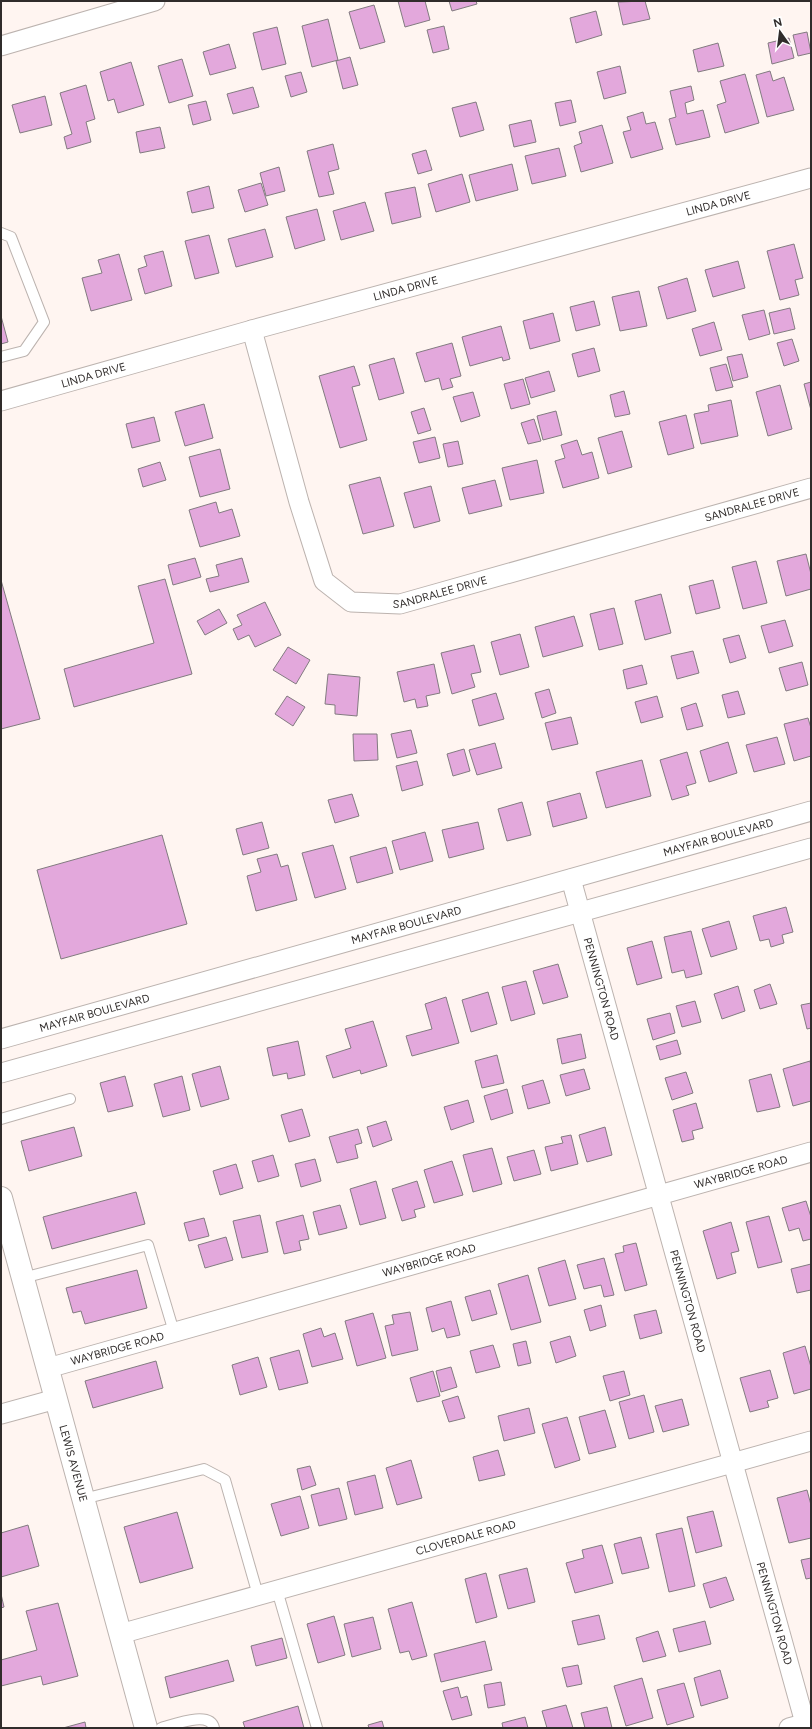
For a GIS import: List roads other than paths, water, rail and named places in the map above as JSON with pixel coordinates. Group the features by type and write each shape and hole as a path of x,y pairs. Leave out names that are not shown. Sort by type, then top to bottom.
{"main road":[{"name":"LEWIS AVENUE","path":"1,1198 146,1728"}],"street":[{"path":"1,46 155,1"},
{"name":"LINDA DRIVE","path":"1,401 252,330 811,178"},
{"name":"SANDRALEE DRIVE","path":"252,330 299,502 324,580 351,602 400,604 811,488"},
{"name":"MAYFAIR BOULEVARD","path":"1,1039 811,811"},
{"path":"1,1073 811,848"},
{"name":"PENNINGTON ROAD","path":"571,879 732,1463 801,1724"},
{"name":"WAYBRIDGE ROAD","path":"48,1368 811,1152"},
{"path":"1,1414 56,1399"},
{"name":"CLOVERDALE ROAD","path":"120,1634 811,1441"}],"lane":[{"path":"1,233 11,237 44,322 24,351 1,357"},
{"path":"1,1119 70,1099"},
{"path":"23,1278 148,1245 174,1332"},
{"path":"83,1499 204,1469 225,1480 258,1595"},
{"path":"277,1590 317,1728"},
{"path":"161,1728 198,1719 207,1719 213,1724 214,1728"}]}
